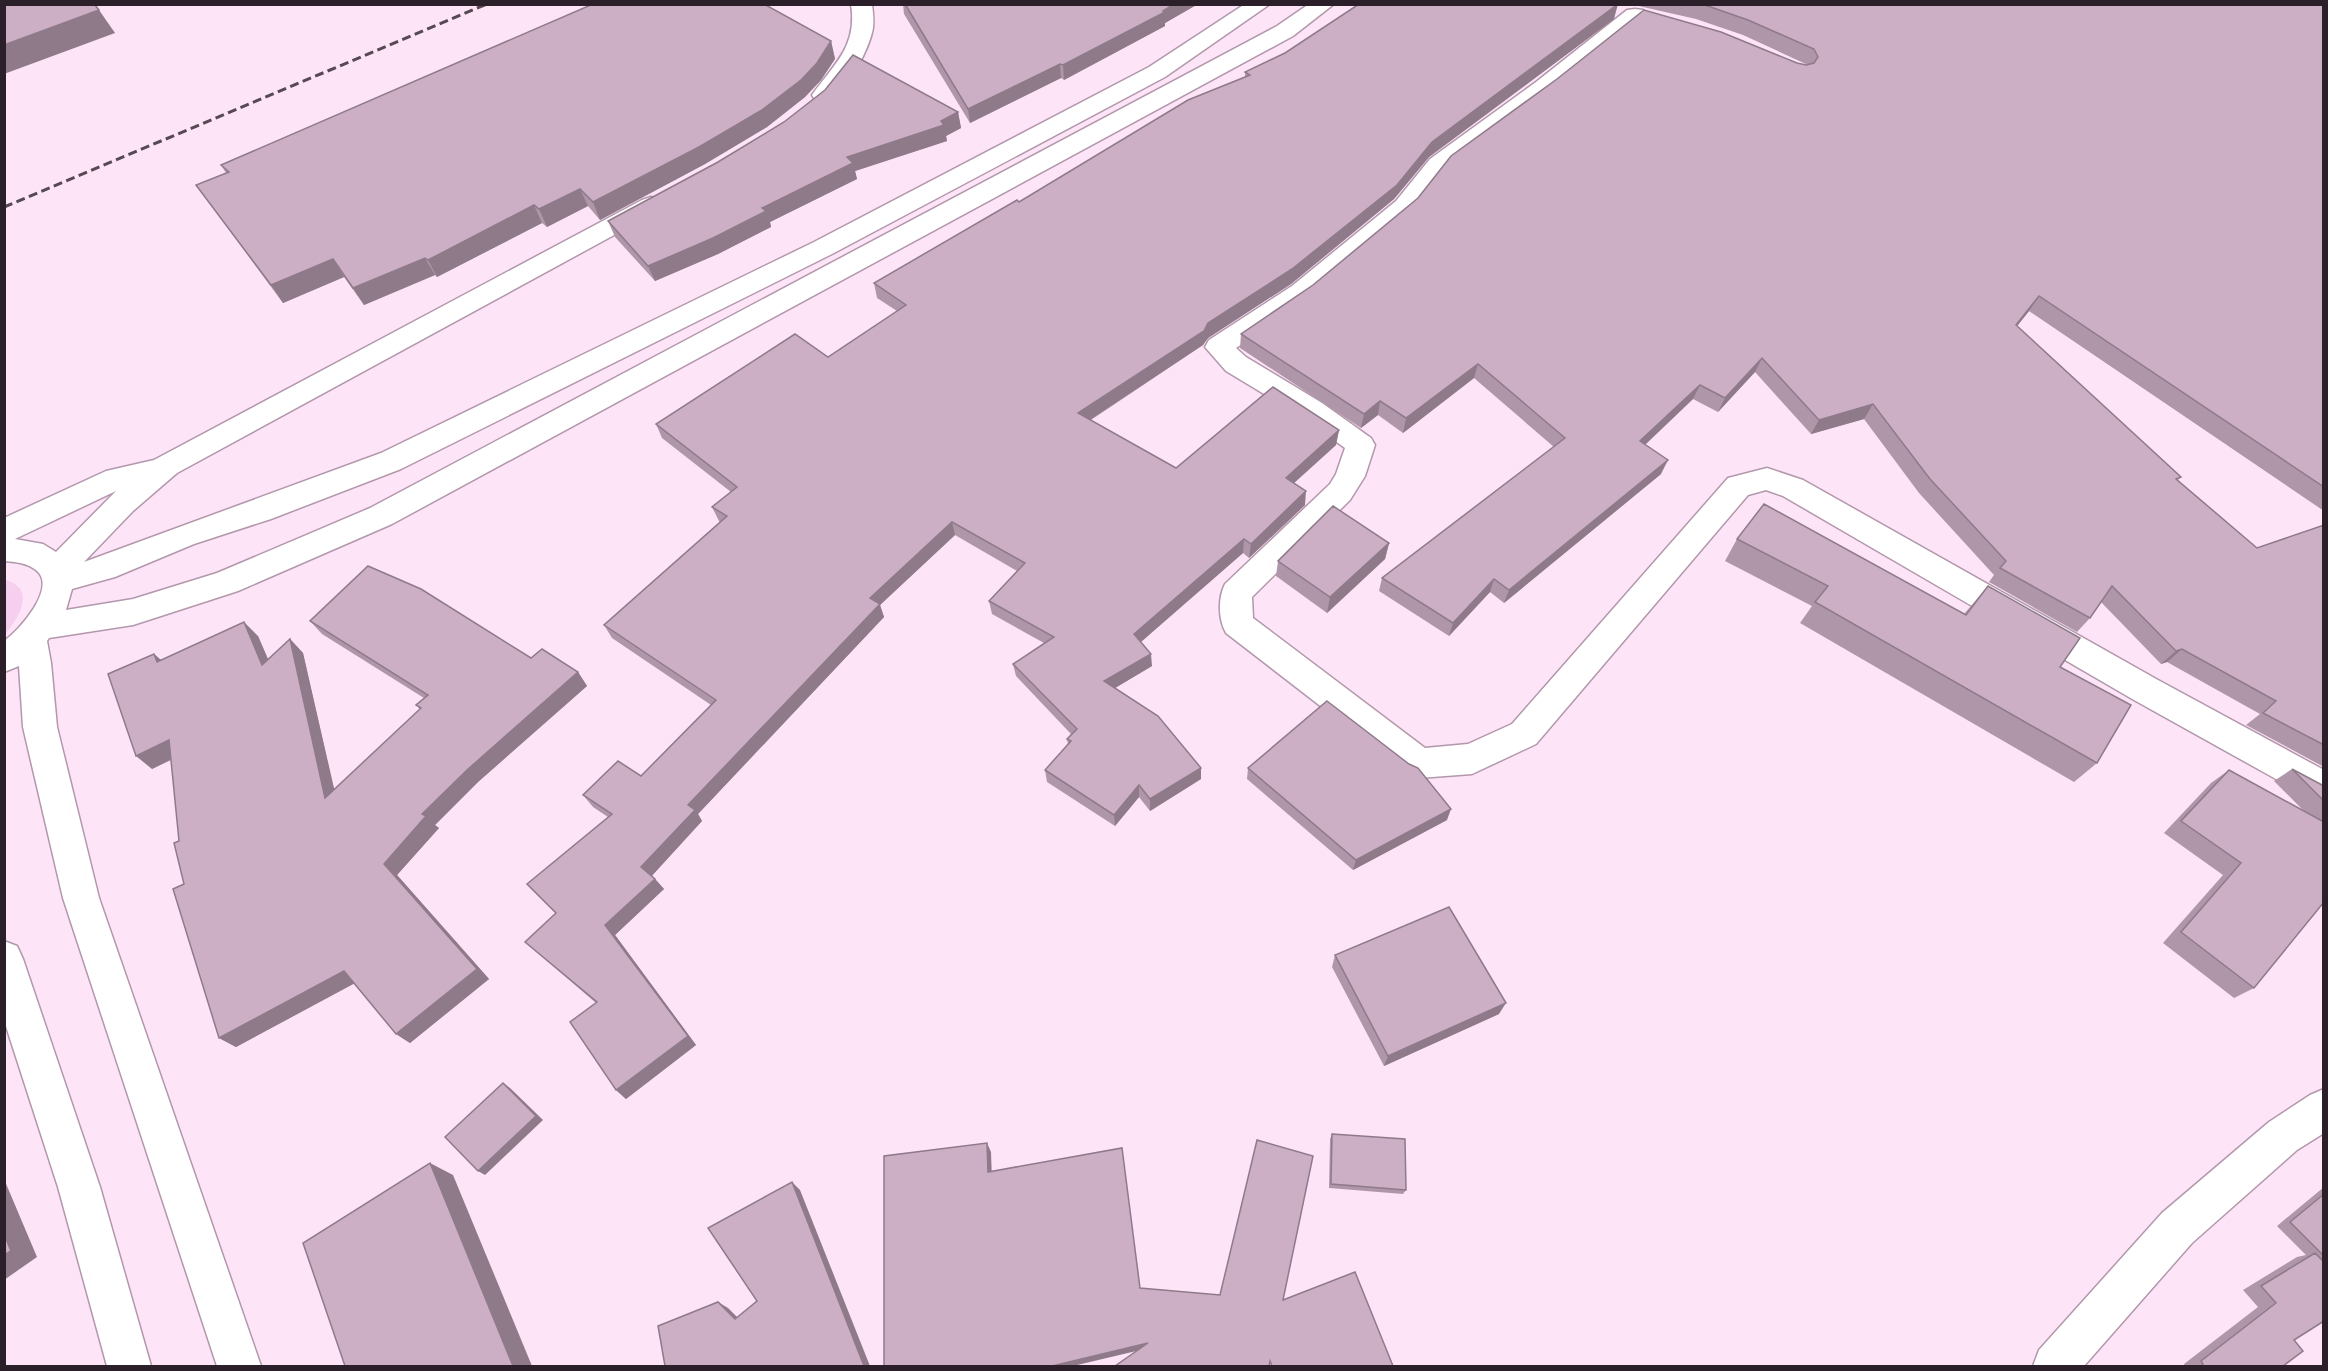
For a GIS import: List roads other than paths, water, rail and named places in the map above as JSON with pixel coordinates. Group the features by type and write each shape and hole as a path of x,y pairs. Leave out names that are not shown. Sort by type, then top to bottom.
{"street":[{"path":"801,114 834,85 857,47 864,12 861,4"},
{"path":"25,642 133,612 217,585 381,516 1285,32 1324,4"},
{"path":"58,576 104,568 183,536 260,511 391,461 823,248 1157,72 1250,7"},
{"path":"1635,15 1544,87 1438,164 1405,206 1301,292 1219,347 1236,364 1312,410 1361,445 1350,476 1340,492 1236,593 1237,624 1419,763 1472,759 1524,734 1738,486 1767,478 1792,488 2146,690 2324,788"},
{"path":"25,642 52,611 58,595 58,576 82,542 119,504 167,465 672,194"},
{"path":"4,531 116,479 167,465"},
{"path":"4,549 29,552 46,560 58,576"},
{"path":"25,642 35,663 40,727 81,898 239,1366"},
{"path":"4,959 79,1187 129,1366"},
{"path":"2055,1366 2177,1228 2283,1136 2324,1109"}],"railway":[{"path":"4,207 487,4"}]}
